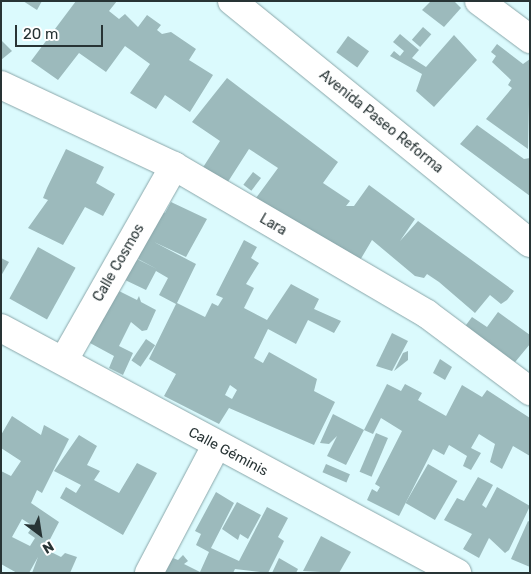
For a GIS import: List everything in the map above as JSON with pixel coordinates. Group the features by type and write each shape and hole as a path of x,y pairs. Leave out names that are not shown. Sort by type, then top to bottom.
{"street":[{"name":"Avenida Paseo Reforma","path":"232,1 530,243"},
{"path":"479,1 530,39"},
{"name":"Lara","path":"1,85 174,166 427,314 530,391"},
{"name":"Calle Cosmos","path":"64,360 174,166"},
{"name":"Calle Géminis","path":"1,328 64,360 216,446 457,573"},
{"path":"149,573 216,446"}],"building":[{"path":"23,1 42,1 37,10"},
{"path":"76,1 117,1 109,11 119,19 125,14 138,27 147,15 161,25 157,30 162,34 171,32 196,49 189,60 213,75 190,112 165,95 156,109 130,93 150,64 125,46 106,72 79,53 58,80 31,61"},
{"path":"431,1 454,1 461,8 444,27 422,10"},
{"path":"423,27 431,34 420,47 412,40"},
{"path":"400,34 419,50 412,58 426,67 454,35 477,60 434,107 416,91 422,74 390,56 394,51 400,56 404,51 393,42"},
{"path":"348,36 369,51 357,67 336,52"},
{"path":"1,40 12,51 1,60"},
{"path":"497,44 523,64 530,59 528,149 486,119 512,88 508,85 511,80 492,62 496,56 491,52"},
{"path":"227,78 338,162 323,183 350,201 346,206 354,206 369,185 415,219 400,241 418,221 514,291 501,304 490,295 475,313 427,274 424,278 415,276 372,240 356,267 256,198 278,168 249,149 224,188 200,172 220,141 192,122"},
{"path":"477,125 524,159 530,158 530,196 460,144"},
{"path":"66,149 104,167 96,183 115,194 103,216 85,207 63,245 28,228 48,200 43,198"},
{"path":"253,172 261,178 251,191 243,185"},
{"path":"171,202 207,219 186,257 154,242 196,264 177,303 205,317 212,303 218,306 223,298 216,295 244,240 257,247 251,258 259,263 246,284 254,288 244,308 267,320 291,284 319,299 314,309 341,321 334,333 308,320 296,344 268,329 254,358 263,363 269,352 317,379 314,391 335,402 314,445 229,408 219,424 164,396 176,374 149,359 176,304 159,295 168,278 156,271 146,290 123,279 133,257 157,269 138,259 157,209 165,213","holes":["230,385 237,390 232,399 225,395"]},
{"path":"38,247 76,268 47,319 9,299"},
{"path":"1,258 9,262 1,276"},
{"path":"117,290 137,300 139,296 141,302 156,310 147,330 142,331 131,322 119,346 133,353 123,375 109,368 114,356 90,343"},
{"path":"498,312 530,335 530,344 511,367 460,333 472,317 487,327"},
{"path":"392,333 408,341 392,371 376,366"},
{"path":"146,339 155,345 141,367 131,361"},
{"path":"408,351 408,360 394,371 403,353"},
{"path":"440,359 452,367 445,380 433,373"},
{"path":"387,384 401,391 405,384 422,393 418,400 446,416 462,385 482,397 487,390 530,418 530,456 513,446 502,469 490,462 495,444 479,434 471,448 481,453 471,470 463,466 467,456 449,445 444,455 433,449 399,516 367,500 372,489 377,492 380,487 375,484 402,431 381,418 373,434 364,430"},
{"path":"333,414 364,430 346,465 327,456 337,436 329,444 320,443"},
{"path":"12,416 41,435 44,425 69,439 42,493 37,490 31,503 59,522 45,549 61,557 65,553 77,557 70,573 32,573 38,557 29,573 17,573 1,564 1,471 11,476 21,461 1,448 1,435","holes":["22,519 33,526 28,533 35,538 30,546 12,537"]},
{"path":"376,433 388,438 372,477 360,472"},
{"path":"79,435 97,446 87,465 100,471 94,480 119,493 137,463 157,473 123,535 60,498 66,487 76,493 81,485 54,471"},
{"path":"326,464 350,474 346,482 322,472"},
{"path":"428,464 457,481 435,520 406,503"},
{"path":"478,477 493,485 482,505 486,508 497,487 530,506 509,550 505,553 489,538 479,558 463,549 472,534 444,520 457,498 464,501"},
{"path":"216,492 234,503 211,548 239,561 267,507 288,518 278,537 284,541 268,573 235,569 233,573 164,573 173,558 178,560 183,555 188,561 184,564 200,572 209,552 196,545 201,534 195,531"},
{"path":"237,502 261,515 248,539 240,534 238,540 222,529"},
{"path":"528,521 530,522 530,567 511,559"},
{"path":"321,536 351,552 339,573 303,571"},
{"path":"279,558 298,569 296,573 272,573"}]}
